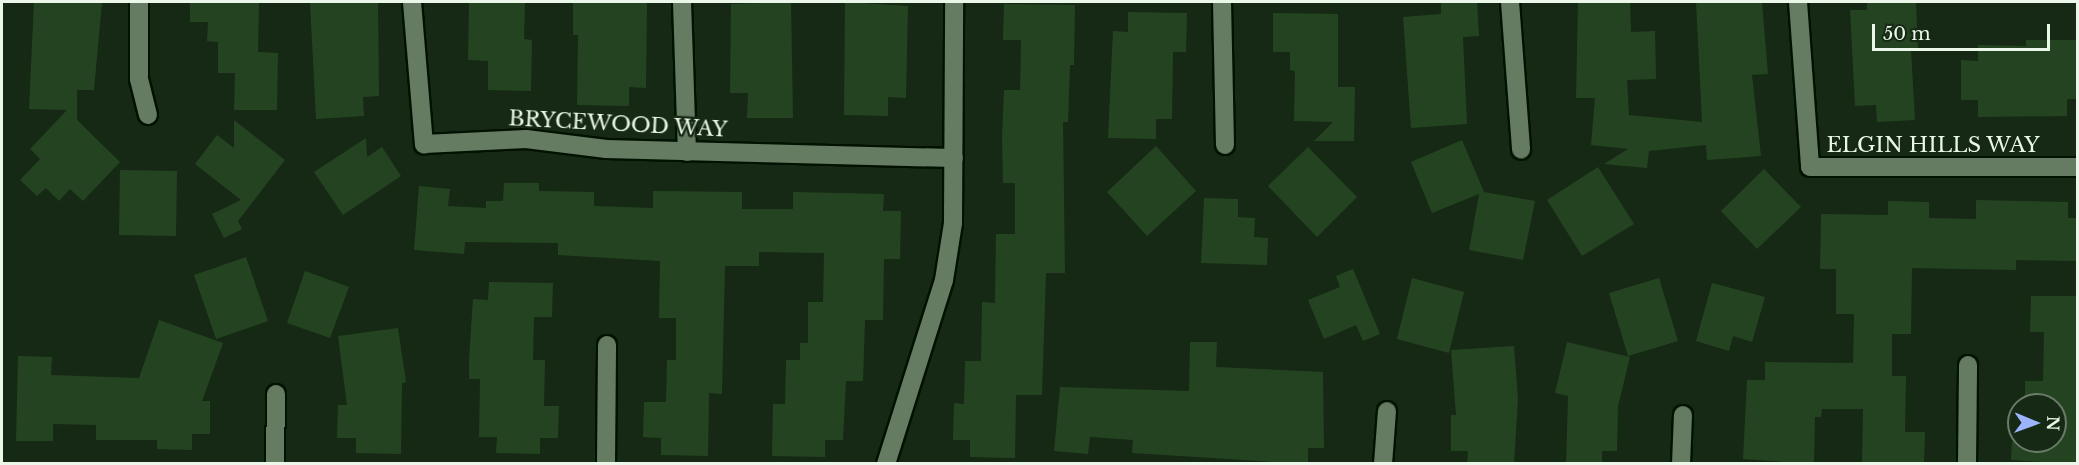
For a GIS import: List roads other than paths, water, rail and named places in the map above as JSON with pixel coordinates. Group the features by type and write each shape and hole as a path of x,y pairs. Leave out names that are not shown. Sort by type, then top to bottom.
{"street":[{"path":"139,2 139,79 148,115"},
{"name":"BRYCEWOOD WAY","path":"412,2 424,144 526,139 687,152 954,158"},
{"path":"682,2 687,152"},
{"path":"886,464 944,280 952,223 954,2"},
{"path":"1222,2 1225,144"},
{"path":"1510,2 1521,150"},
{"name":"ELGIN HILLS WAY","path":"1798,2 1810,167 2078,167"},
{"path":"606,464 607,345"},
{"path":"1966,464 1968,365"},
{"path":"275,464 276,394"},
{"path":"1383,464 1387,411"},
{"path":"1681,464 1683,415"}]}
